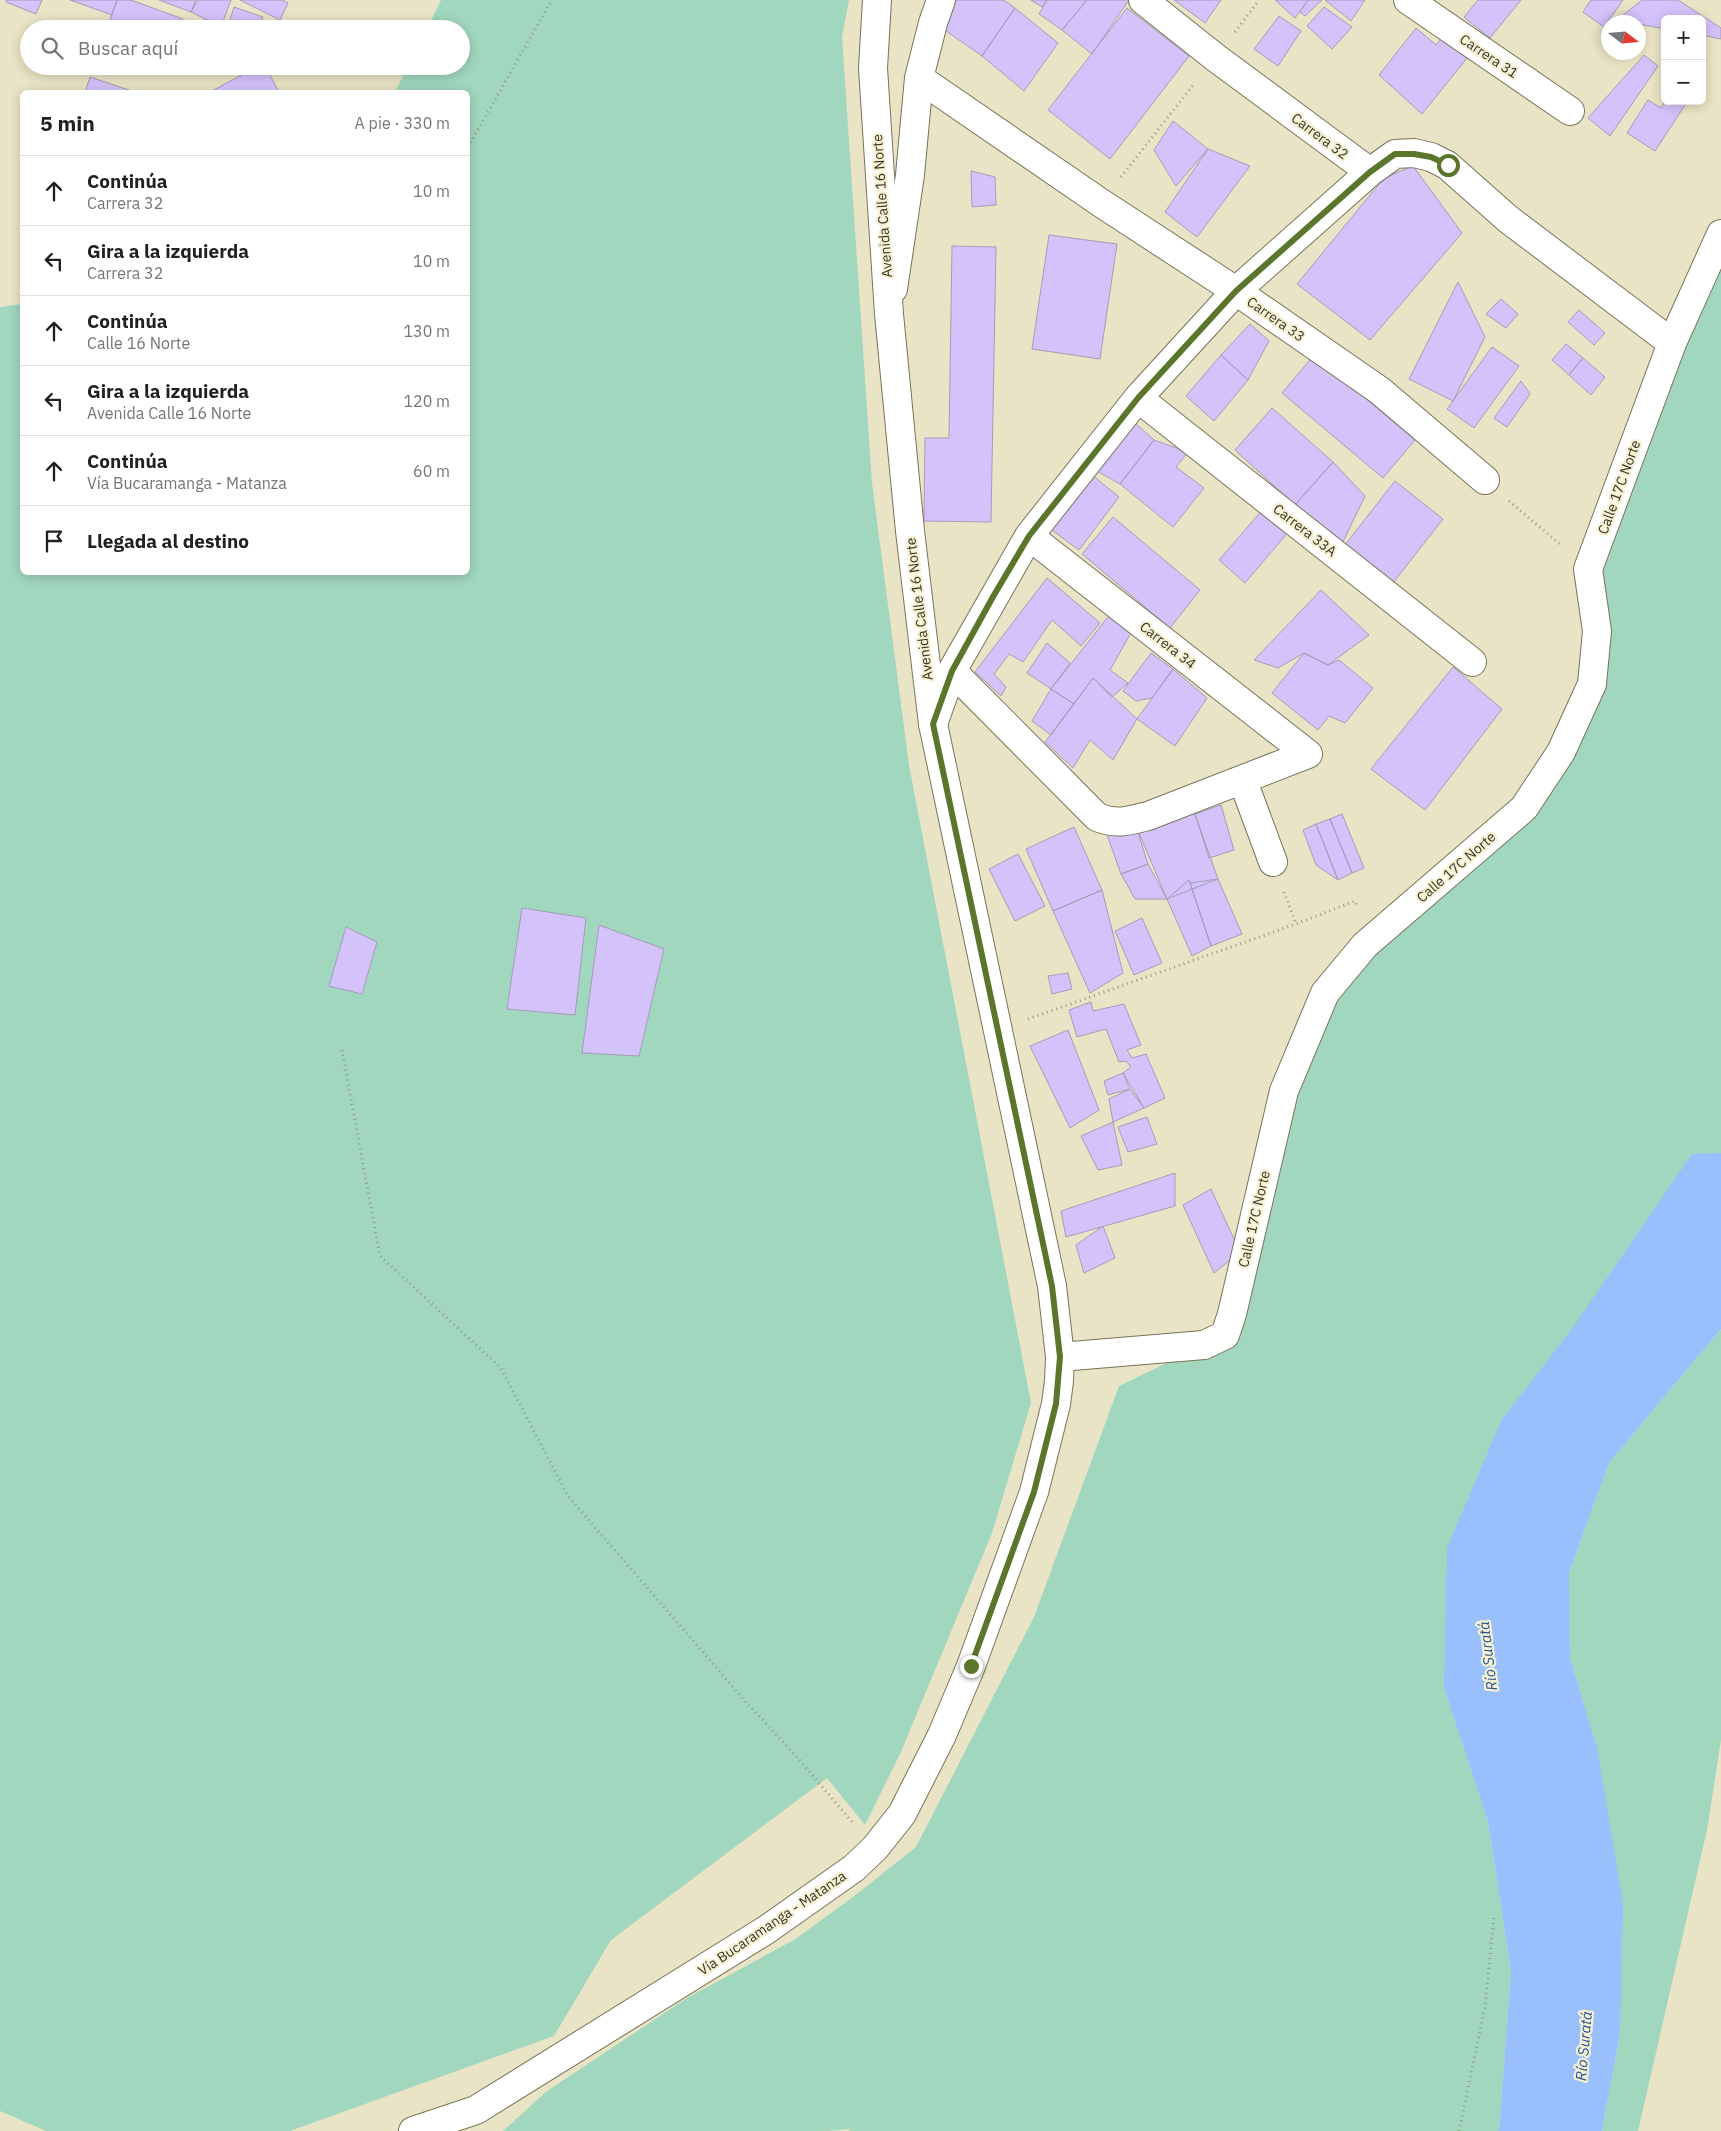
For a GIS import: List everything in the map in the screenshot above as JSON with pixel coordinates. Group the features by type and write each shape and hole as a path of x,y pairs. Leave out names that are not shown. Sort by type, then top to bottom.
{"street":[{"name":"Avenida Calle 16 Norte","path":"877,0 873,68 889,314 910,531 933,724 1052,1286 1060,1357"},
{"path":"889,314 910,175 919,78 941,0"},
{"name":"Carrera 32","path":"1143,0 1216,58 1370,172"},
{"name":"Carrera 31","path":"1408,0 1570,111"},
{"name":"Carrera 33","path":"919,78 1101,203 1236,291 1379,390 1485,480"},
{"path":"933,724 952,671 1029,536 1138,398 1236,291 1370,172 1395,154 1414,154 1431,157 1448,165 1508,218 1672,342"},
{"name":"Calle 17C Norte","path":"1060,1357 1204,1345 1225,1335 1232,1314 1284,1091 1325,993 1366,945 1524,808 1561,752 1592,684 1597,631 1588,568 1672,342 1721,234"},
{"name":"Carrera 33A","path":"1138,398 1472,662"},
{"name":"Carrera 34","path":"1029,536 1308,754 1243,781"},
{"path":"952,671 1097,817 1109,822 1123,823 1140,818 1243,781 1273,862"},
{"name":"Vía Bucaramanga - Matanza","path":"413,2131 476,2110 575,2050 766,1930 854,1868 875,1848 902,1814 942,1735 971,1666 1034,1492 1056,1404 1060,1357"}],"path":[{"path":"470,144 552,0"},
{"path":"1101,203 1158,128 1216,58 1259,0"},
{"path":"1485,480 1588,568"},
{"path":"1273,862 1296,924"},
{"path":"1052,1011 1355,901"},
{"path":"342,1050 380,1256 501,1368 568,1496 875,1848"},
{"path":"1459,2131 1485,2007 1494,1918"}],"green space":[{"path":"441,0 849,0 842,37 872,483 909,765 1031,1403 992,1533 900,1754 865,1825 827,1778 611,1940 554,2036 290,2131 46,2131 0,2111 0,307 20,304 20,575 470,575 470,90 396,90 404,75 470,75 470,20 431,20"},
{"path":"1721,234 1721,1274 1444,1688 1488,1822 1511,1971 1499,2131 849,2131 851,2129 827,2131 503,2131 547,2091 687,1998 794,1940 853,1897 916,1847 1034,1617 1119,1386 1204,1345 1232,1314 1326,992 1524,808 1592,684 1588,569"},
{"path":"1721,1329 1721,1740 1707,1830 1638,2131 1602,2131 1620,2034 1597,1747 1570,1658 1569,1573 1609,1463"}],"water":[{"name":"Río Suratá","path":"1721,1153 1721,1329 1609,1463 1569,1573 1570,1658 1597,1747 1623,1904 1620,2034 1602,2131 1499,2131 1511,1971 1488,1822 1444,1688 1447,1548 1501,1421 1574,1326 1692,1154"}],"building":[{"path":"6,0 42,0 36,14 6,2"},
{"path":"70,0 117,0 112,15"},
{"path":"117,0 131,0 183,19 112,20 110,19"},
{"path":"159,0 196,0 191,12"},
{"path":"198,0 231,0 224,20 207,20 191,12"},
{"path":"240,0 282,0 288,3 280,20"},
{"path":"952,0 1004,0 1015,8 982,56 936,24"},
{"path":"1031,0 1047,0 1042,7"},
{"path":"1047,0 1087,0 1062,30 1039,14"},
{"path":"1087,0 1129,0 1092,54 1062,30"},
{"path":"1174,0 1221,0 1205,23"},
{"path":"1275,0 1308,0 1295,18"},
{"path":"1308,0 1322,0 1305,16 1300,12"},
{"path":"1325,0 1365,0 1351,21"},
{"path":"1478,0 1521,0 1490,38 1464,17"},
{"path":"1591,0 1623,0 1612,15 1601,15 1601,25 1583,12"},
{"path":"1642,0 1678,0 1701,15 1661,15 1661,28 1646,25 1646,15 1623,15"},
{"path":"234,7 263,17 262,20 230,20"},
{"path":"1324,7 1352,27 1332,49 1307,26"},
{"path":"1015,8 1058,43 1024,91 982,56"},
{"path":"1127,8 1189,56 1110,159 1048,110"},
{"path":"1279,16 1301,31 1278,66 1254,49"},
{"path":"1706,18 1721,28 1721,39 1706,36"},
{"path":"1416,28 1436,45 1445,34 1468,57 1422,114 1379,75"},
{"path":"1646,57 1658,66 1610,136 1588,118 1640,60 1646,60"},
{"path":"241,75 270,75 278,90 214,90"},
{"path":"90,77 129,90 86,90"},
{"path":"1648,100 1661,108 1663,105 1685,105 1655,151 1627,133"},
{"path":"1173,121 1208,149 1176,186 1154,150"},
{"path":"1208,149 1250,166 1197,237 1165,212"},
{"path":"1413,166 1462,233 1370,340 1297,284 1384,178"},
{"path":"971,171 995,177 996,205 972,207"},
{"path":"1049,235 1117,244 1100,359 1032,349"},
{"path":"952,246 996,247 991,522 924,521 925,438 949,438"},
{"path":"1458,282 1485,337 1453,401 1409,379"},
{"path":"1501,299 1518,314 1506,328 1486,314"},
{"path":"1579,310 1605,333 1594,345 1568,322"},
{"path":"1250,324 1269,341 1248,380 1221,355"},
{"path":"1566,344 1583,358 1569,375 1552,360"},
{"path":"1492,347 1519,366 1474,428 1447,409"},
{"path":"1221,355 1248,380 1214,421 1186,396"},
{"path":"1314,355 1415,440 1383,478 1282,393"},
{"path":"1583,358 1605,377 1591,395 1569,375"},
{"path":"1521,381 1530,394 1507,427 1494,418"},
{"path":"1272,408 1333,462 1295,505 1235,450"},
{"path":"1127,416 1154,440 1120,484 1088,466"},
{"path":"1154,440 1188,452 1176,467 1204,488 1173,527 1120,484"},
{"path":"1333,462 1365,496 1341,546 1295,505"},
{"path":"1087,471 1119,497 1079,550 1045,525"},
{"path":"1395,481 1443,519 1389,588 1341,550"},
{"path":"1264,508 1290,530 1245,583 1219,560"},
{"path":"1113,517 1200,590 1170,628 1082,554"},
{"path":"1047,578 1100,623 1081,646 1052,620 1023,662 1009,654 994,674 1006,687 1001,696 975,672"},
{"path":"1321,590 1369,635 1328,665 1304,653 1278,668 1254,660"},
{"path":"1115,608 1136,624 1110,670 1128,683 1112,697 1093,678 1074,704 1051,689"},
{"path":"1047,643 1070,663 1051,689 1027,673"},
{"path":"1151,653 1173,669 1152,698 1136,701 1123,691"},
{"path":"1304,653 1328,665 1339,660 1373,688 1345,723 1329,716 1318,730 1272,693"},
{"path":"1453,667 1502,709 1425,810 1371,769"},
{"path":"1173,669 1207,698 1175,746 1137,719"},
{"path":"1093,678 1137,719 1113,760 1090,740 1073,768 1045,742"},
{"path":"1051,689 1074,704 1051,735 1032,721"},
{"path":"1191,803 1218,879 1167,899 1136,826"},
{"path":"1221,805 1234,850 1209,858 1195,814"},
{"path":"1342,814 1364,868 1352,873 1330,819"},
{"path":"1330,819 1352,873 1338,880 1316,824"},
{"path":"1316,824 1338,880 1316,865 1303,830"},
{"path":"1136,826 1148,864 1121,874 1105,829"},
{"path":"1074,827 1102,890 1053,911 1026,849"},
{"path":"1018,854 1045,906 1015,921 989,869"},
{"path":"1148,864 1167,899 1135,899 1121,874"},
{"path":"1218,879 1242,934 1211,946 1190,883"},
{"path":"1189,880 1211,946 1192,956 1167,899"},
{"path":"1102,890 1123,973 1090,993 1053,911"},
{"path":"522,908 586,918 575,1015 507,1009"},
{"path":"1142,918 1162,963 1134,975 1115,931"},
{"path":"599,925 664,949 639,1056 582,1053"},
{"path":"346,927 377,942 362,994 329,986"},
{"path":"1068,973 1072,989 1052,994 1048,976"},
{"path":"1091,1002 1093,1011 1124,1004 1141,1045 1127,1050 1132,1058 1146,1054 1165,1098 1144,1108 1123,1073 1131,1067 1126,1061 1119,1062 1106,1029 1077,1037 1069,1010"},
{"path":"1068,1030 1099,1110 1070,1128 1030,1046"},
{"path":"1123,1073 1130,1089 1108,1095 1104,1081"},
{"path":"1130,1089 1144,1108 1113,1122 1109,1099"},
{"path":"1147,1117 1157,1144 1128,1152 1118,1127"},
{"path":"1113,1122 1122,1165 1098,1170 1081,1136"},
{"path":"1175,1173 1175,1206 1066,1237 1061,1211"},
{"path":"1211,1189 1240,1252 1214,1273 1183,1205"},
{"path":"1103,1226 1115,1258 1084,1273 1076,1245"}],"route":[{"path":"971,1666 1034,1492 1056,1404 1060,1357 1052,1286 933,724 952,671 1029,536 1138,398 1236,291 1370,172 1395,154 1414,154 1431,157 1448,165"}]}
